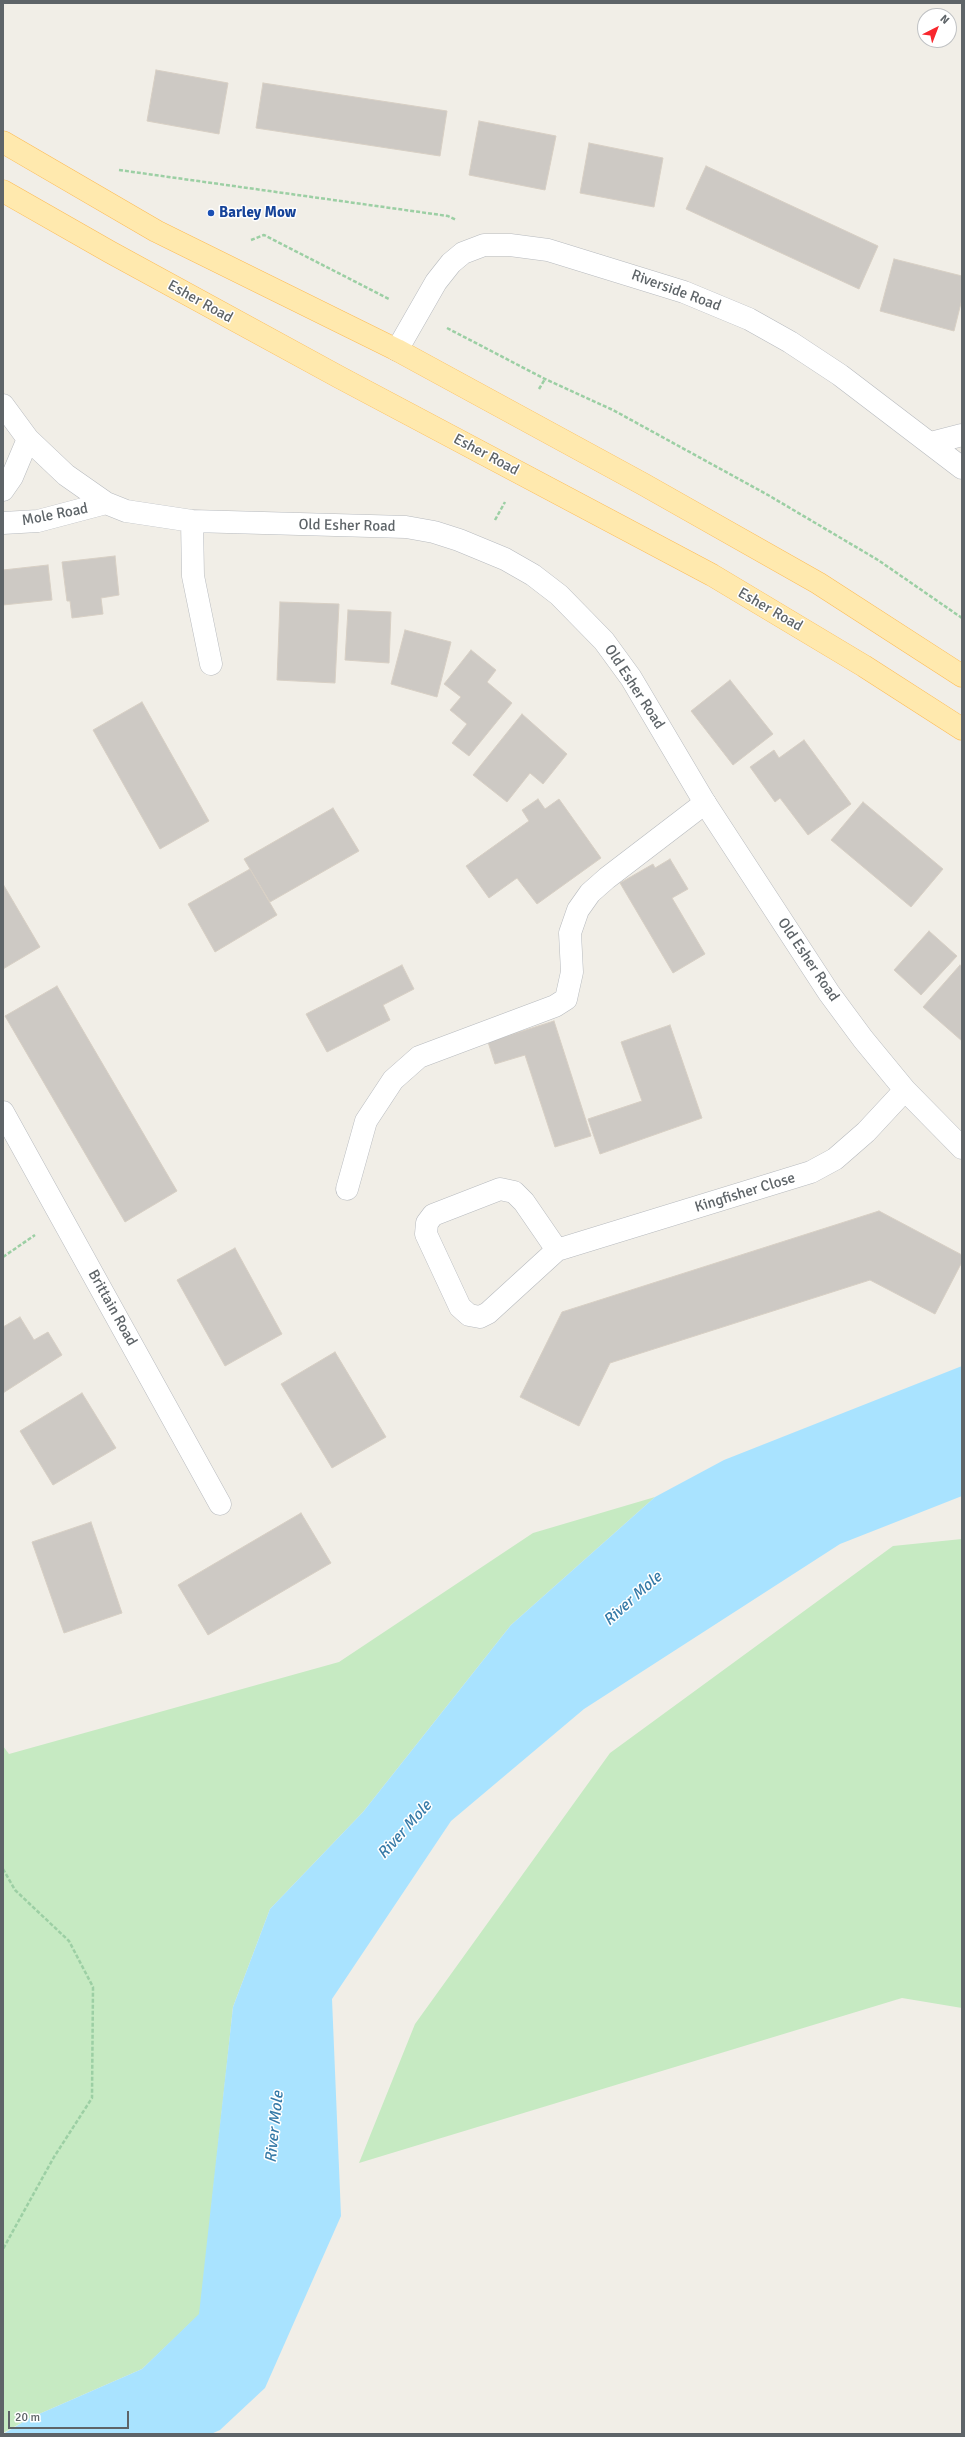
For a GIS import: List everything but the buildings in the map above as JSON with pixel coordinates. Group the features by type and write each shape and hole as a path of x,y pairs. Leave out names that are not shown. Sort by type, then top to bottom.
{"main road":[{"path":"3,142 105,203 207,256 397,350 746,541 883,624 962,676"},
{"name":"Esher Road","path":"3,191 339,377 712,575 864,666 962,729"}],"street":[{"name":"Riverside Road","path":"397,350 436,282 451,263 463,253 484,245 510,244 548,250 684,292 749,319 790,342 840,375 962,468"},
{"name":"Old Esher Road","path":"3,405 28,439 66,475 106,503 134,512 192,521 406,527 459,540 506,559 559,595 604,641 632,678 705,803 829,992 862,1039 905,1090 962,1148"},
{"path":"931,443 962,435"},
{"path":"3,490 12,477 28,439"},
{"name":"Mole Road","path":"3,523 38,521 106,503"},
{"path":"192,521 193,576 211,664"},
{"path":"347,1188 366,1120 393,1080 419,1057 555,1006 566,999 572,972 570,933 578,910 590,893 643,848 705,803"},
{"name":"Kingfisher Close","path":"557,1250 524,1202 514,1192 500,1189 433,1215 427,1224 426,1234 460,1307 469,1314 480,1316 488,1313 557,1250 811,1172 835,1158 866,1132 905,1090"},
{"name":"Brittain Road","path":"3,1112 220,1504"}],"path":[{"path":"112,169 448,216 471,228 484,245"},
{"path":"207,256 264,235 545,379 613,410 768,495 878,560 962,618"},
{"path":"3,1869 15,1890 69,1941 93,1987 92,2098 54,2157 3,2249"}],"green space":[{"path":"655,1497 511,1625 363,1812 270,1909 233,2007 200,2314 142,2369 30,2418 3,2433 3,1746 9,1754 339,1662 533,1533"},
{"path":"962,1539 962,2008 902,1998 359,2163 415,2024 610,1753 893,1546"}],"water":[{"name":"River Mole","path":"962,1366 962,1496 840,1544 584,1709 451,1821 332,1999 341,2216 265,2388 220,2430 211,2434 3,2434 30,2418 142,2369 199,2314 233,2007 270,1909 363,1812 511,1625 655,1497 724,1460"}],"place":[{"name":"Barley Mow","path":"211,213"}]}
